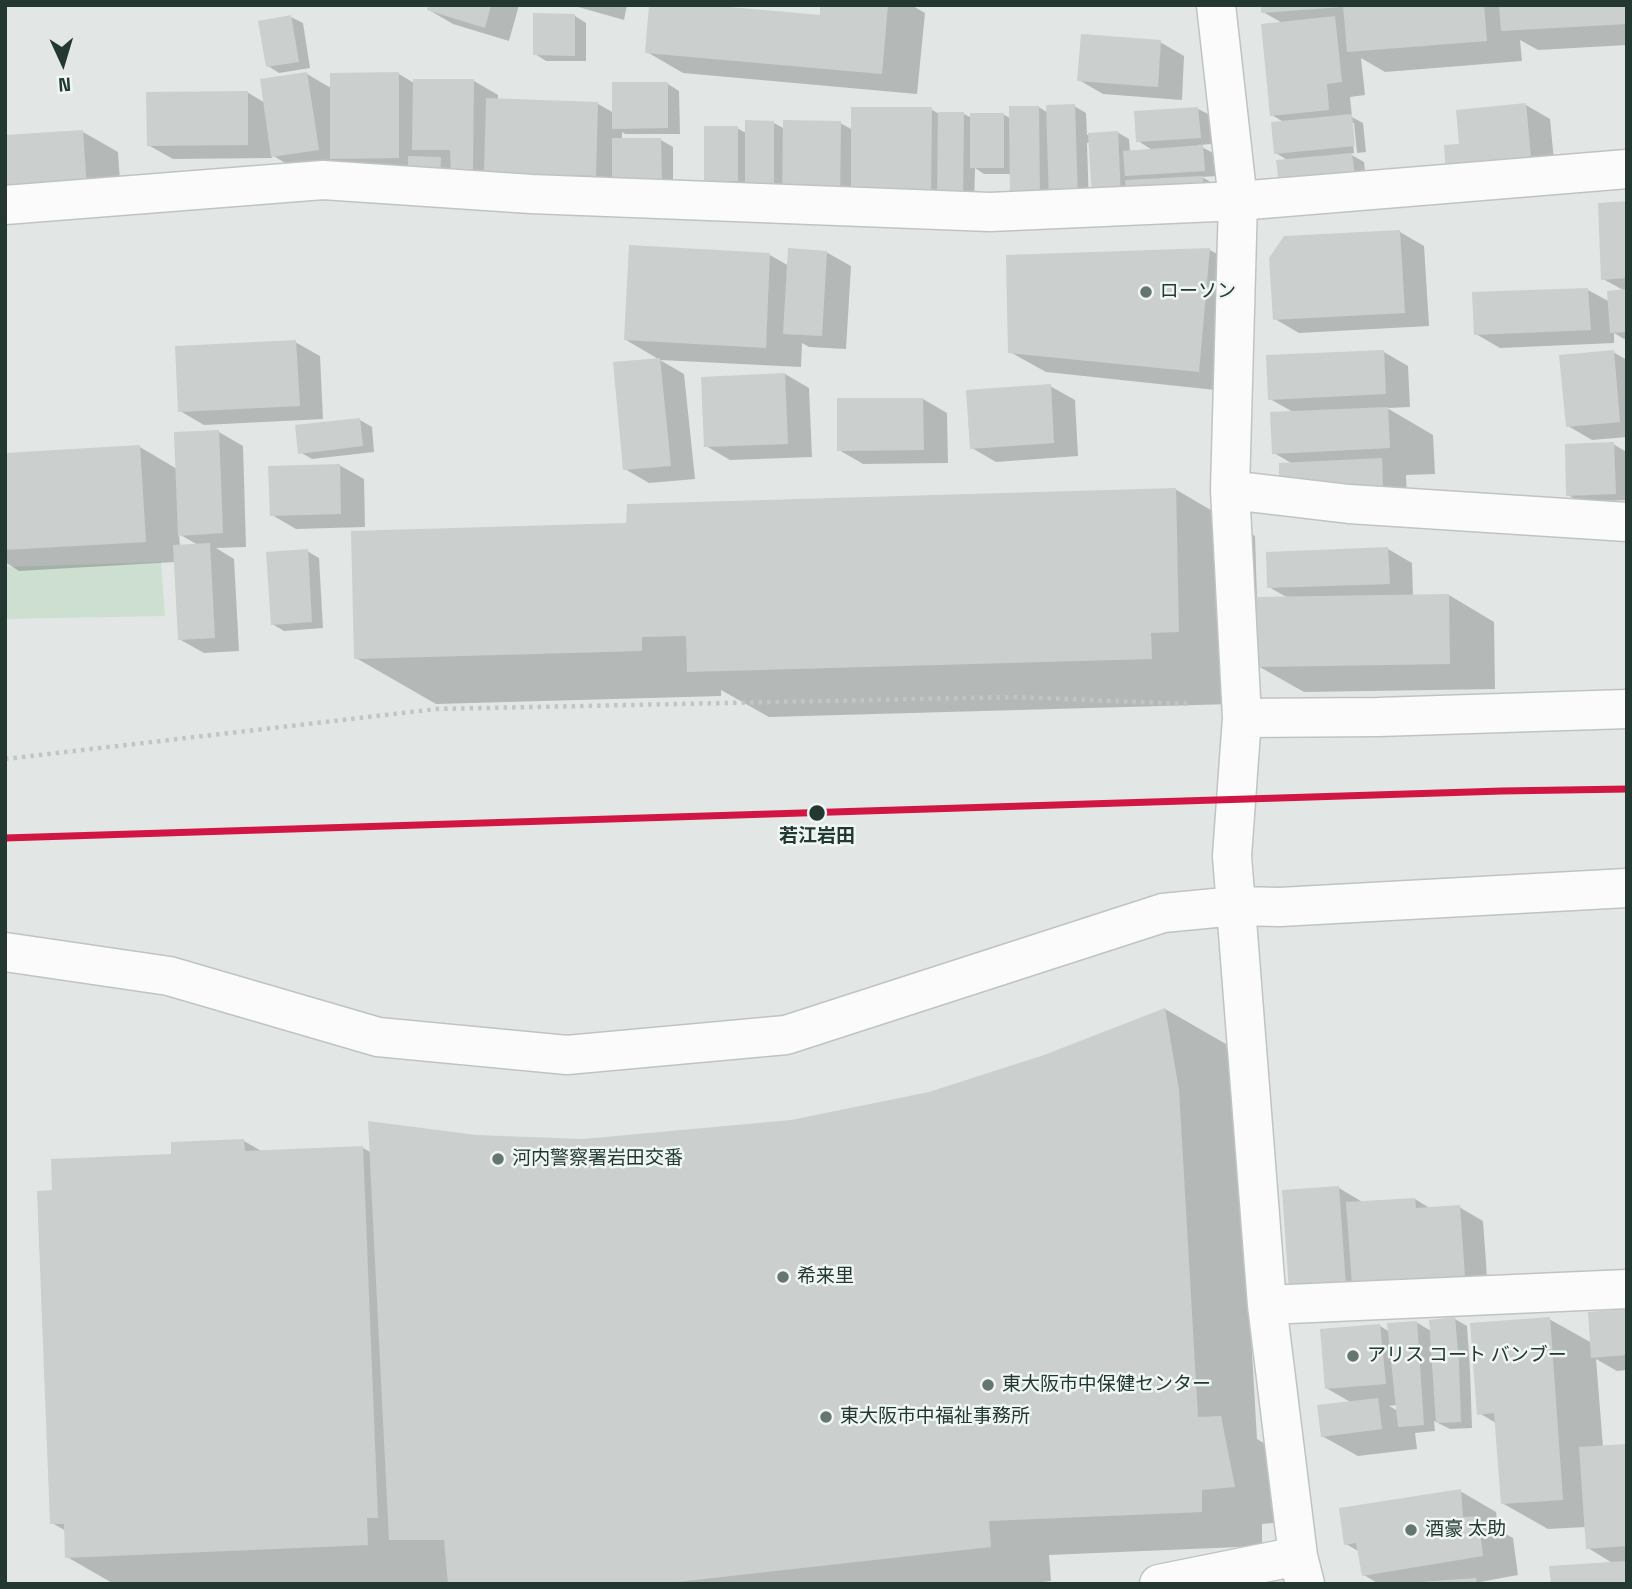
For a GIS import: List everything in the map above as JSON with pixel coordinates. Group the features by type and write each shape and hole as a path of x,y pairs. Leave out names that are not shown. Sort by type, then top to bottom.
{"street":[{"path":"1159,1584 1301,1570 1267,1305 1232,856 1242,718 1230,490 1238,201 1216,5"},
{"path":"5,205 323,180 531,194 990,212 1238,201 1627,169"},
{"path":"1230,490 1349,504 1627,522"},
{"path":"1242,718 1378,718 1627,709"},
{"path":"5,952 169,976 378,1037 567,1055 786,1035 1163,913 1236,906 1280,908 1627,888"},
{"path":"1267,1305 1627,1289"}],"path":[{"path":"5,759 437,709 1015,697 1187,704"}],"green space":[{"path":"161,562 165,616 5,619 5,567"}],"building":[{"path":"428,5 491,5 485,28 427,10"},
{"path":"649,5 707,5 820,15 820,5 888,5 882,74 645,53"},
{"path":"1261,5 1342,5 1342,7 1261,13"},
{"path":"1343,5 1484,5 1487,41 1347,52"},
{"path":"1499,5 1627,5 1627,24 1501,31"},
{"path":"533,13 575,14 575,56 533,55"},
{"path":"291,15 299,62 266,67 258,21"},
{"path":"1335,16 1342,82 1327,84 1329,110 1270,116 1261,24"},
{"path":"1081,34 1161,40 1158,87 1077,81"},
{"path":"307,72 319,150 271,157 260,79"},
{"path":"399,72 399,158 330,159 330,73"},
{"path":"413,79 474,79 473,171 451,171 450,150 412,150"},
{"path":"612,82 668,82 668,128 612,129"},
{"path":"248,91 248,145 147,146 146,92"},
{"path":"486,98 598,102 596,176 484,173"},
{"path":"1526,103 1532,168 1446,175 1444,145 1459,144 1456,110"},
{"path":"1075,104 1078,200 1049,201 1046,105"},
{"path":"1009,106 1039,106 1040,202 1010,202"},
{"path":"851,107 932,107 931,198 851,198"},
{"path":"1198,107 1201,138 1136,142 1134,111"},
{"path":"938,112 964,112 963,201 937,201"},
{"path":"970,113 1004,113 1004,168 970,168"},
{"path":"1352,114 1355,146 1274,154 1271,122"},
{"path":"745,120 774,121 774,197 745,197"},
{"path":"783,120 841,121 840,200 782,198"},
{"path":"704,126 738,126 738,181 704,181"},
{"path":"83,130 87,190 5,195 5,135"},
{"path":"1118,131 1121,198 1092,199 1088,133"},
{"path":"612,138 661,138 662,185 612,185"},
{"path":"1203,145 1205,171 1125,176 1123,151"},
{"path":"1352,153 1356,184 1280,192 1276,160"},
{"path":"408,156 441,157 440,180 408,178"},
{"path":"1203,176 1204,195 1126,199 1125,180"},
{"path":"1627,201 1627,278 1601,280 1598,203"},
{"path":"1400,230 1405,313 1273,320 1269,258 1284,236"},
{"path":"629,245 770,253 766,348 624,340"},
{"path":"788,248 827,251 822,336 783,334"},
{"path":"1210,248 1199,372 1008,353 1006,255"},
{"path":"1588,288 1591,330 1474,335 1472,292"},
{"path":"1627,289 1627,332 1610,333 1607,291"},
{"path":"296,340 300,406 178,412 175,346"},
{"path":"1384,350 1386,394 1268,400 1266,355"},
{"path":"1614,350 1620,422 1566,427 1559,355"},
{"path":"660,358 671,466 623,470 613,362"},
{"path":"785,373 788,444 704,447 701,377"},
{"path":"1051,384 1054,443 970,449 966,390"},
{"path":"837,398 923,398 924,450 837,451"},
{"path":"1388,407 1390,448 1272,454 1270,412"},
{"path":"360,418 363,446 298,454 295,425"},
{"path":"219,430 223,533 178,536 174,432"},
{"path":"1614,442 1616,494 1566,496 1565,444"},
{"path":"140,445 146,542 5,550 5,453"},
{"path":"1382,458 1383,486 1279,491 1279,463"},
{"path":"340,464 341,514 270,516 268,466"},
{"path":"1176,488 1179,632 1151,633 1152,659 687,672 686,636 642,637 642,651 354,659 351,531 626,523 627,504"},
{"path":"210,543 215,638 178,640 173,545"},
{"path":"1388,547 1390,584 1267,588 1266,552"},
{"path":"308,549 312,622 271,625 266,552"},
{"path":"1449,594 1450,664 1257,667 1256,597"},
{"name":"希来里","path":"1165,1008 1179,1090 1198,1417 1221,1416 1235,1487 1202,1490 1202,1512 989,1521 991,1547 659,1584 448,1584 444,1540 389,1540 368,1121 476,1135 583,1139 791,1120 929,1092 1044,1055"},
{"path":"244,1139 245,1151 363,1146 378,1518 367,1518 368,1545 65,1558 64,1524 50,1524 37,1191 52,1190 51,1159 171,1154 171,1142"},
{"path":"1339,1186 1346,1286 1289,1290 1282,1190"},
{"path":"1415,1198 1416,1208 1460,1205 1465,1277 1352,1285 1346,1202"},
{"path":"1627,1309 1627,1355 1591,1358 1588,1312"},
{"path":"1455,1317 1461,1422 1436,1423 1429,1320"},
{"path":"1550,1317 1563,1500 1501,1504 1494,1413 1477,1415 1470,1323"},
{"path":"1417,1321 1424,1425 1398,1427 1387,1323"},
{"name":"アリス コート バンブー","path":"1380,1324 1386,1384 1325,1389 1320,1329"},
{"path":"1378,1398 1382,1429 1321,1437 1317,1405"},
{"path":"1627,1444 1627,1546 1586,1549 1579,1447"},
{"name":"酒豪 太助","path":"1461,1489 1463,1517 1478,1516 1483,1556 1362,1576 1356,1543 1344,1545 1339,1508"},
{"path":"1627,1561 1627,1584 1551,1584 1549,1566"},
{"path":"1476,1578 1477,1584 1420,1584 1420,1582"}],"transit line":[{"path":"5,838 1627,789"}],"place":[{"name":"ローソン","path":"1146,292"},
{"name":"若江岩田","path":"817,813"},
{"name":"河内警察署岩田交番","path":"498,1159"},
{"name":"希来里","path":"783,1277"},
{"name":"アリス コート バンブー","path":"1353,1356"},
{"name":"東大阪市中保健センター","path":"988,1385"},
{"name":"東大阪市中福祉事務所","path":"826,1417"},
{"name":"酒豪 太助","path":"1411,1530"}]}
